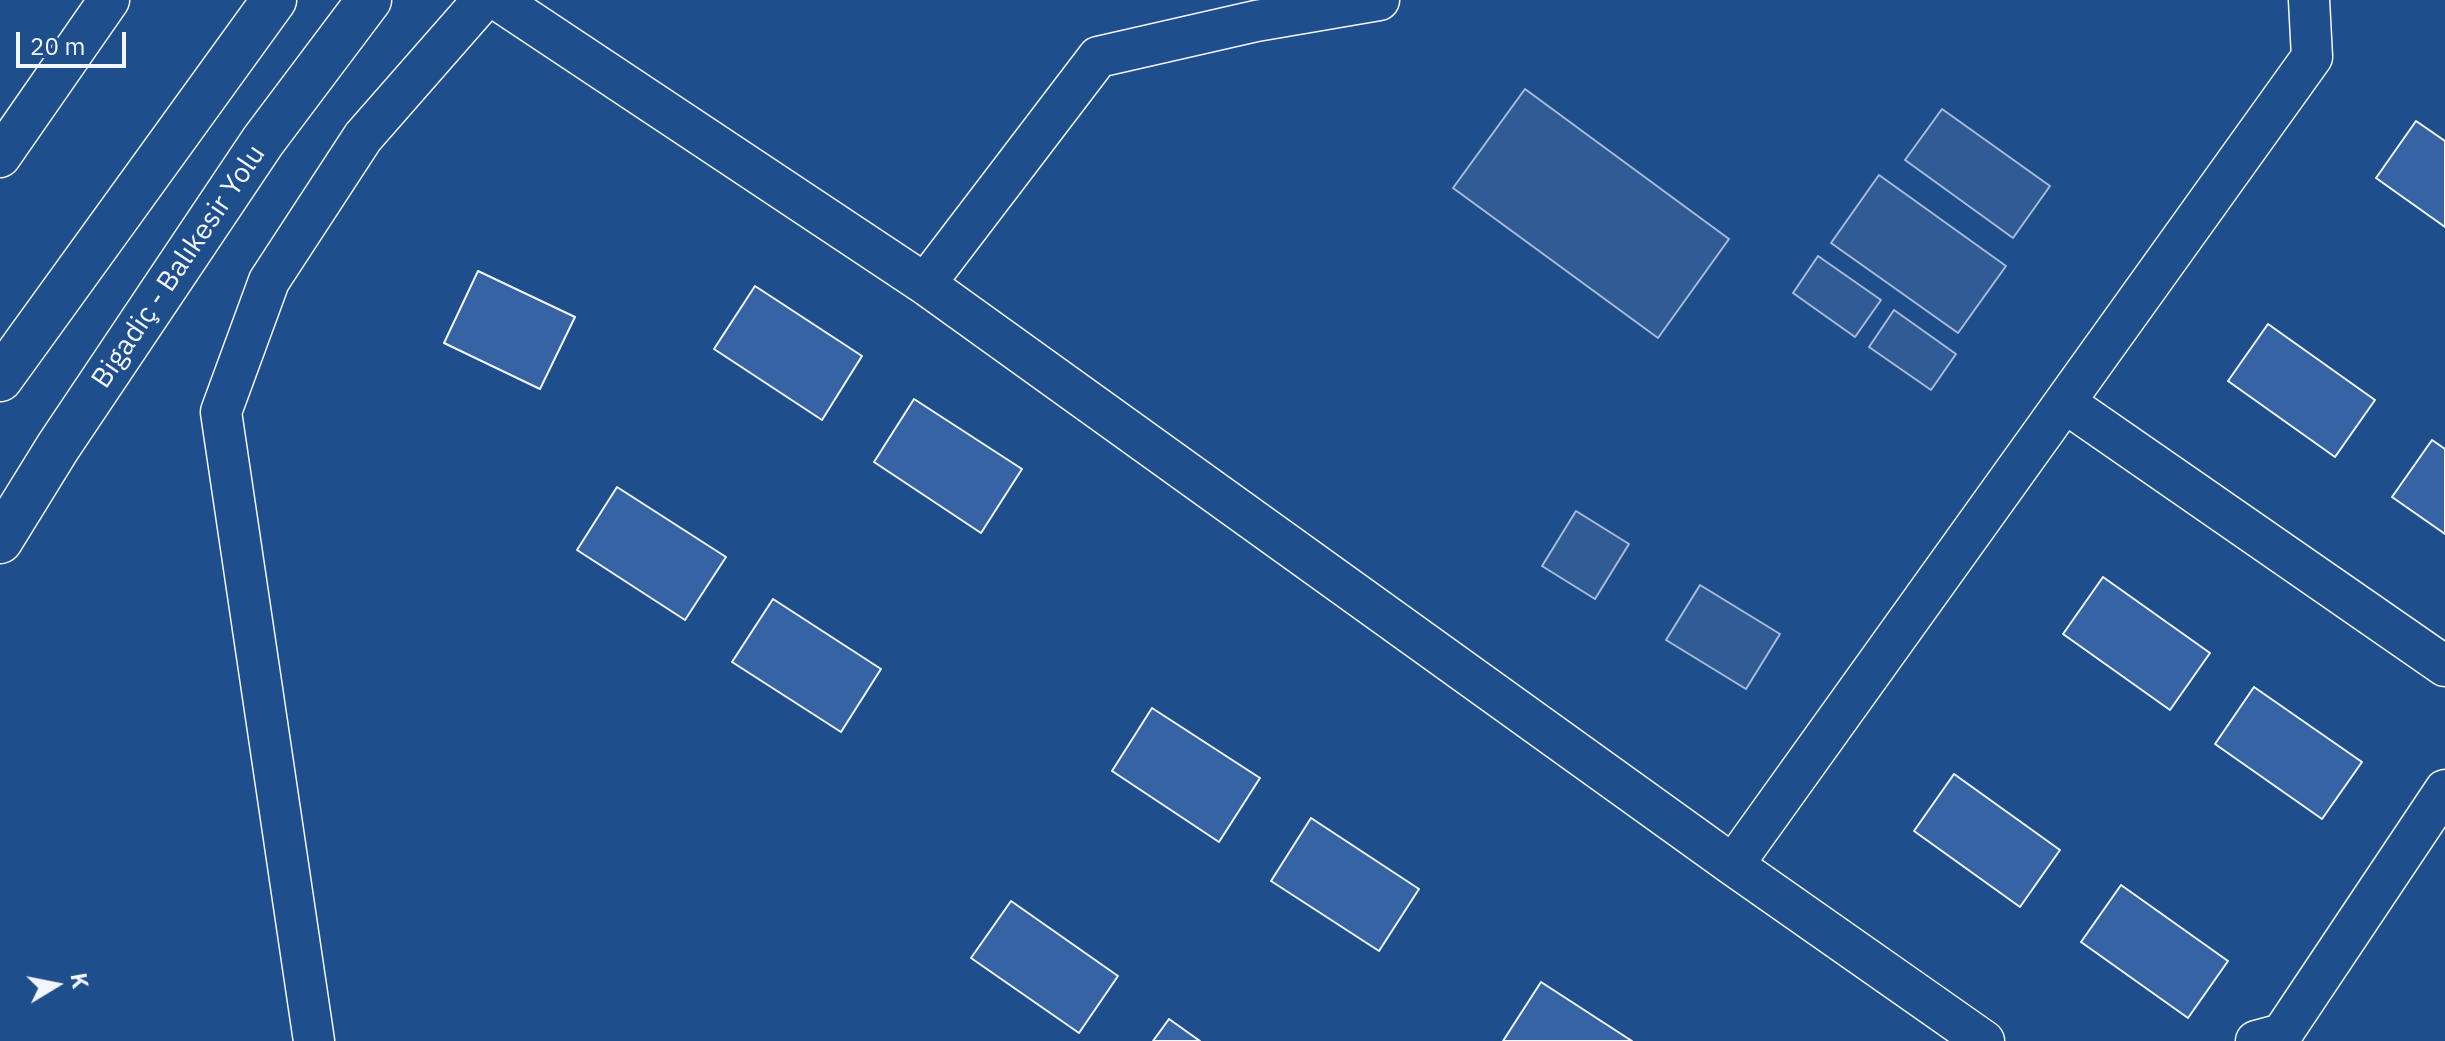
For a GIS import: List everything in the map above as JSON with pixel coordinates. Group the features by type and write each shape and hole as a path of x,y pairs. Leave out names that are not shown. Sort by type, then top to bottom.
{"highway":[{"path":"0,379 274,0"},
{"name":"Bigadiç - Balıkesir Yolu","path":"0,541 58,447 255,153 369,0"}],"street":[{"path":"0,157 109,0"},
{"path":"314,1041 221,412 269,281 363,137 483,0"},
{"path":"498,0 925,284 1733,865 1984,1041"},
{"path":"925,284 1098,57 1255,10 1379,0"},
{"path":"1733,865 2067,404 2312,57 2309,0"},
{"path":"2067,404 2445,666"},
{"path":"2256,1041 2282,1034 2445,790"}],"shaded area":[{"path":"1525,89 1729,239 1658,338 1453,188"},
{"path":"1942,109 2050,186 2013,238 1905,160"},
{"path":"1879,175 2006,266 1958,333 1831,243"},
{"path":"1818,256 1881,300 1855,337 1793,293"},
{"path":"1894,310 1956,354 1931,390 1869,347"},
{"path":"1576,511 1629,544 1595,599 1542,566"},
{"path":"1700,585 1780,634 1746,689 1666,640"}],"building":[{"path":"2416,121 2445,141 2445,227 2376,178"},
{"path":"478,271 575,317 540,389 444,343"},
{"path":"755,286 862,356 822,420 714,349"},
{"path":"2268,324 2375,400 2335,457 2228,381"},
{"path":"914,399 1022,469 981,533 874,462"},
{"path":"2432,440 2445,449 2445,534 2392,497"},
{"path":"617,487 726,557 685,620 577,550"},
{"path":"2103,577 2210,653 2170,710 2063,634"},
{"path":"773,599 881,669 841,732 732,662"},
{"path":"2254,687 2362,762 2322,819 2215,744"},
{"path":"1152,708 1260,778 1219,842 1112,771"},
{"path":"1954,774 2060,850 2020,907 1914,831"},
{"path":"1311,818 1419,889 1379,951 1271,881"},
{"path":"2121,885 2228,961 2188,1018 2081,942"},
{"path":"1011,901 1118,976 1079,1033 971,958"},
{"path":"1541,982 1632,1041 1503,1041"},
{"path":"1169,1019 1200,1041 1153,1041"}]}
